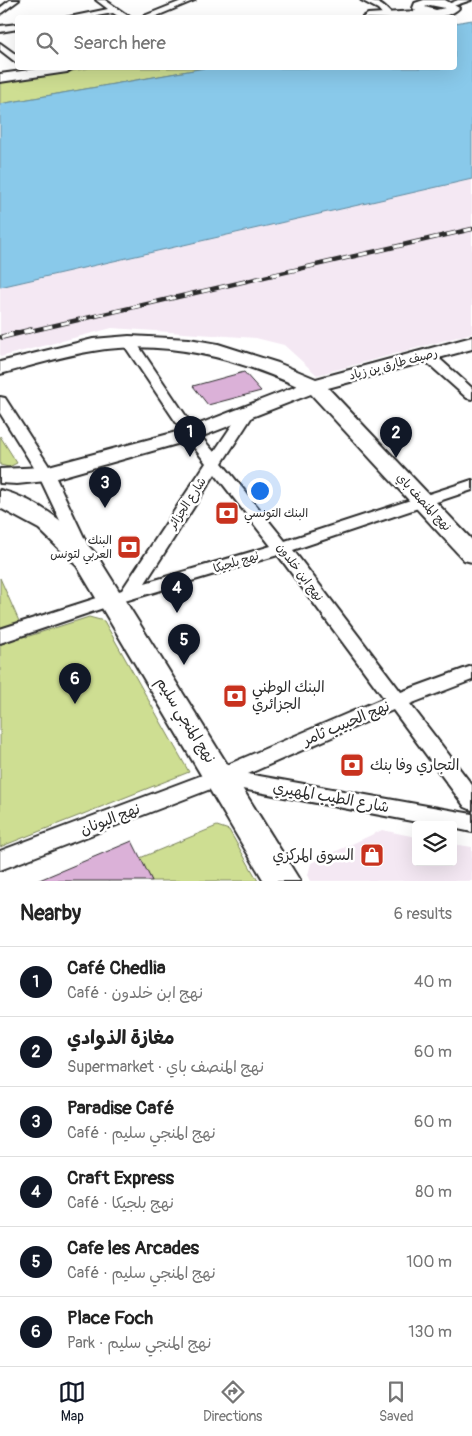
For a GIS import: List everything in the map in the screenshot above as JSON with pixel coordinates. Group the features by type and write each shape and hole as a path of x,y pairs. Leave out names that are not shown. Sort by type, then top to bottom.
{"main road":[{"name":"نهج المنجي سليم","path":"0,498 42,518 61,532 120,597 220,777 283,881"}],"street":[{"path":"0,12 15,0"},
{"path":"100,0 122,15"},
{"path":"151,15 191,0"},
{"path":"365,0 381,7 387,14"},
{"path":"381,15 423,2 446,3 467,0"},
{"path":"423,2 421,10 435,13"},
{"path":"387,14 435,13 449,11 453,8 446,3"},
{"path":"86,15 114,10"},
{"path":"0,30 15,27"},
{"path":"0,47 15,44"},
{"path":"0,47 15,59"},
{"path":"0,78 29,70"},
{"path":"0,368 93,345 129,342 189,345 218,350 246,358 314,386"},
{"name":"نهج ابن خلدون","path":"129,342 191,434 282,548 472,802"},
{"name":"رصيف طارق بن زياد","path":"0,476 25,477 46,474 191,434 314,386 472,343"},
{"path":"427,355 472,395"},
{"name":"نهج المنصف باي","path":"314,386 472,554"},
{"name":"نهج المنجي سليم","path":"0,401 46,474 87,560"},
{"name":"شارع الجزائر","path":"120,597 248,412"},
{"name":"نهج بلجيكا","path":"0,636 282,548 472,485"},
{"name":"نهج الحبيب ثامر","path":"220,777 396,701 472,673"},
{"name":"شارع الطيب المهيري","path":"220,777 472,823"},
{"name":"نهج اليونان","path":"0,861 220,777"}],"shaded area":[{"path":"472,179 472,333 317,375 284,345 256,338 112,328 0,357 0,287"},
{"name":"السوق المركزي","path":"382,830 412,836 412,866 457,866 457,845 472,847 472,881 311,881 308,875 311,863"}],"green space":[{"path":"78,70 194,70 0,104 0,83"},
{"path":"0,436 17,463 9,467 0,465"},
{"path":"0,578 26,637 89,617 104,621 189,772 0,847"},
{"path":"217,826 229,830 258,881 152,881 140,858"}],"water":[{"path":"472,20 472,179 0,287 0,104 194,70 457,70 457,23"}],"building":[{"path":"244,372 261,391 208,405 193,386"},
{"path":"132,841 152,881 37,881"}],"railway":[{"path":"26,332 472,229"},
{"path":"2,337 31,330"}],"place":[{"name":"Café Chedlia","path":"190,457"},
{"name":"مغازة الذوادي","path":"396,458"},
{"name":"Paradise Café","path":"105,508"},
{"name":"البنك التونسي","path":"227,513"},
{"name":"البنك العربي لتونس","path":"129,547"},
{"name":"Craft Express","path":"177,613"},
{"name":"Cafe les Arcades","path":"184,665"},
{"name":"البنك الوطني الجزائري","path":"235,696"},
{"name":"Place Foch","path":"75,704"},
{"name":"التجاري وفا بنك","path":"352,765"},
{"name":"السوق المركزي","path":"372,855"}]}
